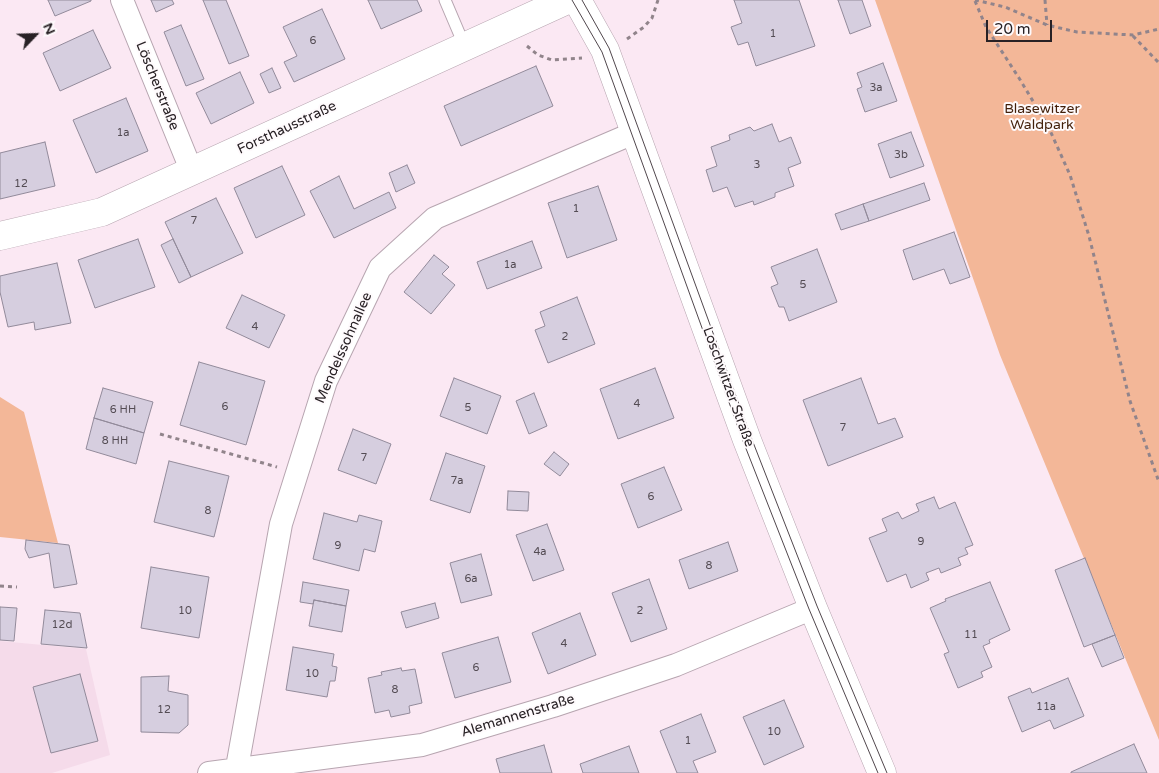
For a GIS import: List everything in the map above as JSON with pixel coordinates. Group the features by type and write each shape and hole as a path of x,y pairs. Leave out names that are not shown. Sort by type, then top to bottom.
{"street":[{"name":"Löscherstraße","path":"122,0 192,172"},
{"name":"Forsthausstraße","path":"0,236 102,212 567,0"},
{"name":"Loschwitzer Straße","path":"577,0 605,50 747,440 813,608 882,773"},
{"name":"Mendelssohnallee","path":"236,771 281,524 326,381 380,268 435,218 636,132"},
{"name":"Alemannenstraße","path":"209,773 236,771 422,745 553,706 676,665 813,608"}],"lane":[{"path":"445,0 465,47"}],"path":[{"path":"975,0 1005,7 1047,25 1077,32 1133,35 1159,29"},
{"path":"975,0 986,26 1048,126 1070,175 1089,236 1130,401 1159,482"},
{"path":"1045,0 1047,25"},
{"path":"1133,35 1159,63"},
{"path":"160,434 276,467"},
{"path":"0,586 17,587"}],"shaded area":[{"path":"0,641 86,649 110,755 52,773 0,773"}],"green space":[{"name":"Blasewitzer Waldpark","path":"875,0 1159,0 1159,740 1000,355"},
{"path":"0,397 24,412 58,543 0,537"}],"building":[{"path":"48,0 91,0 91,1 55,16"},
{"path":"151,0 172,0 174,4 156,12"},
{"path":"203,0 226,0 249,56 229,64"},
{"path":"368,0 417,0 422,11 381,29"},
{"path":"734,0 799,0 815,46 756,66 748,42 738,45 731,27 742,23"},
{"path":"838,0 862,0 871,26 850,34"},
{"path":"322,9 345,59 294,82 284,62 297,56 283,27"},
{"path":"181,25 204,79 186,86 164,32"},
{"path":"93,30 111,68 60,91 43,53"},
{"path":"883,63 897,101 865,112 857,89 862,87 857,73"},
{"path":"536,66 553,106 461,146 444,106"},
{"path":"272,68 281,88 269,93 260,74"},
{"path":"240,72 254,103 211,124 196,93"},
{"path":"126,98 148,151 96,173 73,120"},
{"path":"772,124 779,142 791,137 801,163 788,168 794,186 775,193 775,197 754,205 753,201 735,207 727,187 713,192 706,170 717,166 711,147 730,140 729,135 750,127 754,131"},
{"path":"911,132 924,166 890,178 878,144"},
{"path":"45,142 55,186 0,199 0,153"},
{"path":"407,165 415,183 396,192 389,173"},
{"path":"282,166 305,215 256,238 234,188"},
{"path":"339,176 354,209 389,192 396,208 334,238 310,191"},
{"path":"924,183 930,200 869,221 863,204"},
{"path":"598,186 617,240 567,258 548,203"},
{"path":"216,198 243,253 191,277 165,222"},
{"path":"863,204 869,221 841,230 835,214"},
{"path":"954,232 970,277 950,284 944,269 913,280 903,250"},
{"path":"138,239 155,287 95,308 78,260"},
{"path":"173,239 191,277 179,283 161,245"},
{"path":"532,241 542,268 487,289 477,262"},
{"path":"817,249 837,302 789,321 784,307 779,307 771,287 778,284 771,267"},
{"path":"434,255 449,267 442,274 455,285 431,314 404,292"},
{"path":"57,263 71,323 35,330 34,322 8,327 0,292 0,276"},
{"path":"242,295 285,315 269,348 226,328"},
{"path":"577,297 595,344 548,363 535,330 545,326 540,312"},
{"path":"199,362 265,381 246,445 180,425"},
{"path":"655,368 674,418 618,439 600,389"},
{"path":"454,378 501,396 487,434 440,416"},
{"path":"861,378 878,424 895,418 903,437 828,466 803,400"},
{"path":"103,388 153,402 144,433 94,418"},
{"path":"534,393 547,426 529,434 516,401"},
{"path":"94,418 144,433 136,464 86,449"},
{"path":"353,429 391,444 376,484 338,470"},
{"path":"554,452 569,464 560,476 544,464"},
{"path":"446,453 485,466 470,513 430,500"},
{"path":"169,461 229,476 214,537 154,522"},
{"path":"664,467 682,510 638,528 621,484"},
{"path":"508,491 529,492 528,511 507,510"},
{"path":"934,497 939,509 955,502 973,545 965,548 968,554 958,558 961,565 941,573 939,568 926,573 929,580 911,588 906,574 887,582 869,538 887,531 882,519 898,512 902,519 919,511 916,504"},
{"path":"324,513 357,522 359,515 382,521 375,552 364,549 359,571 313,559"},
{"path":"547,524 564,570 533,581 516,535"},
{"path":"26,540 69,545 77,584 54,588 49,553 29,558 25,549"},
{"path":"728,542 738,571 689,589 679,560"},
{"path":"481,554 492,595 461,603 450,563"},
{"path":"1085,558 1115,635 1084,647 1055,570"},
{"path":"151,567 209,577 199,638 141,628"},
{"path":"649,579 667,629 631,642 612,593"},
{"path":"303,582 349,590 346,606 314,600 313,604 300,602"},
{"path":"990,582 1010,630 989,640 990,643 983,646 992,667 981,672 983,677 958,688 944,654 949,652 930,608 946,601 945,599"},
{"path":"314,600 346,606 342,632 309,626"},
{"path":"435,603 439,618 406,628 401,612"},
{"path":"0,607 17,608 14,641 0,640"},
{"path":"45,610 80,613 87,648 41,644"},
{"path":"580,613 596,655 548,674 532,633"},
{"path":"1115,635 1124,658 1102,667 1092,644"},
{"path":"498,637 511,682 455,698 442,653"},
{"path":"293,647 334,654 332,666 337,667 335,681 330,681 327,697 286,690"},
{"path":"401,668 402,671 415,669 422,703 409,706 410,713 391,717 389,710 375,713 368,678 382,675 381,672"},
{"path":"80,674 98,741 51,753 33,687"},
{"path":"169,676 168,691 188,695 188,725 179,733 141,732 141,677"},
{"path":"1068,678 1084,716 1054,729 1050,720 1022,732 1008,697 1030,688 1032,693"},
{"path":"784,700 804,747 764,765 743,717"},
{"path":"701,714 716,752 693,761 698,773 677,773 660,731"},
{"path":"1134,744 1147,773 1071,773 1071,772"},
{"path":"544,745 552,773 500,773 496,759"},
{"path":"629,746 639,773 583,773 580,764"}],"tram line":[{"path":"572,0 602,52 743,441 809,609 878,773"},
{"path":"582,0 609,48 751,437 817,606 887,773"}]}
